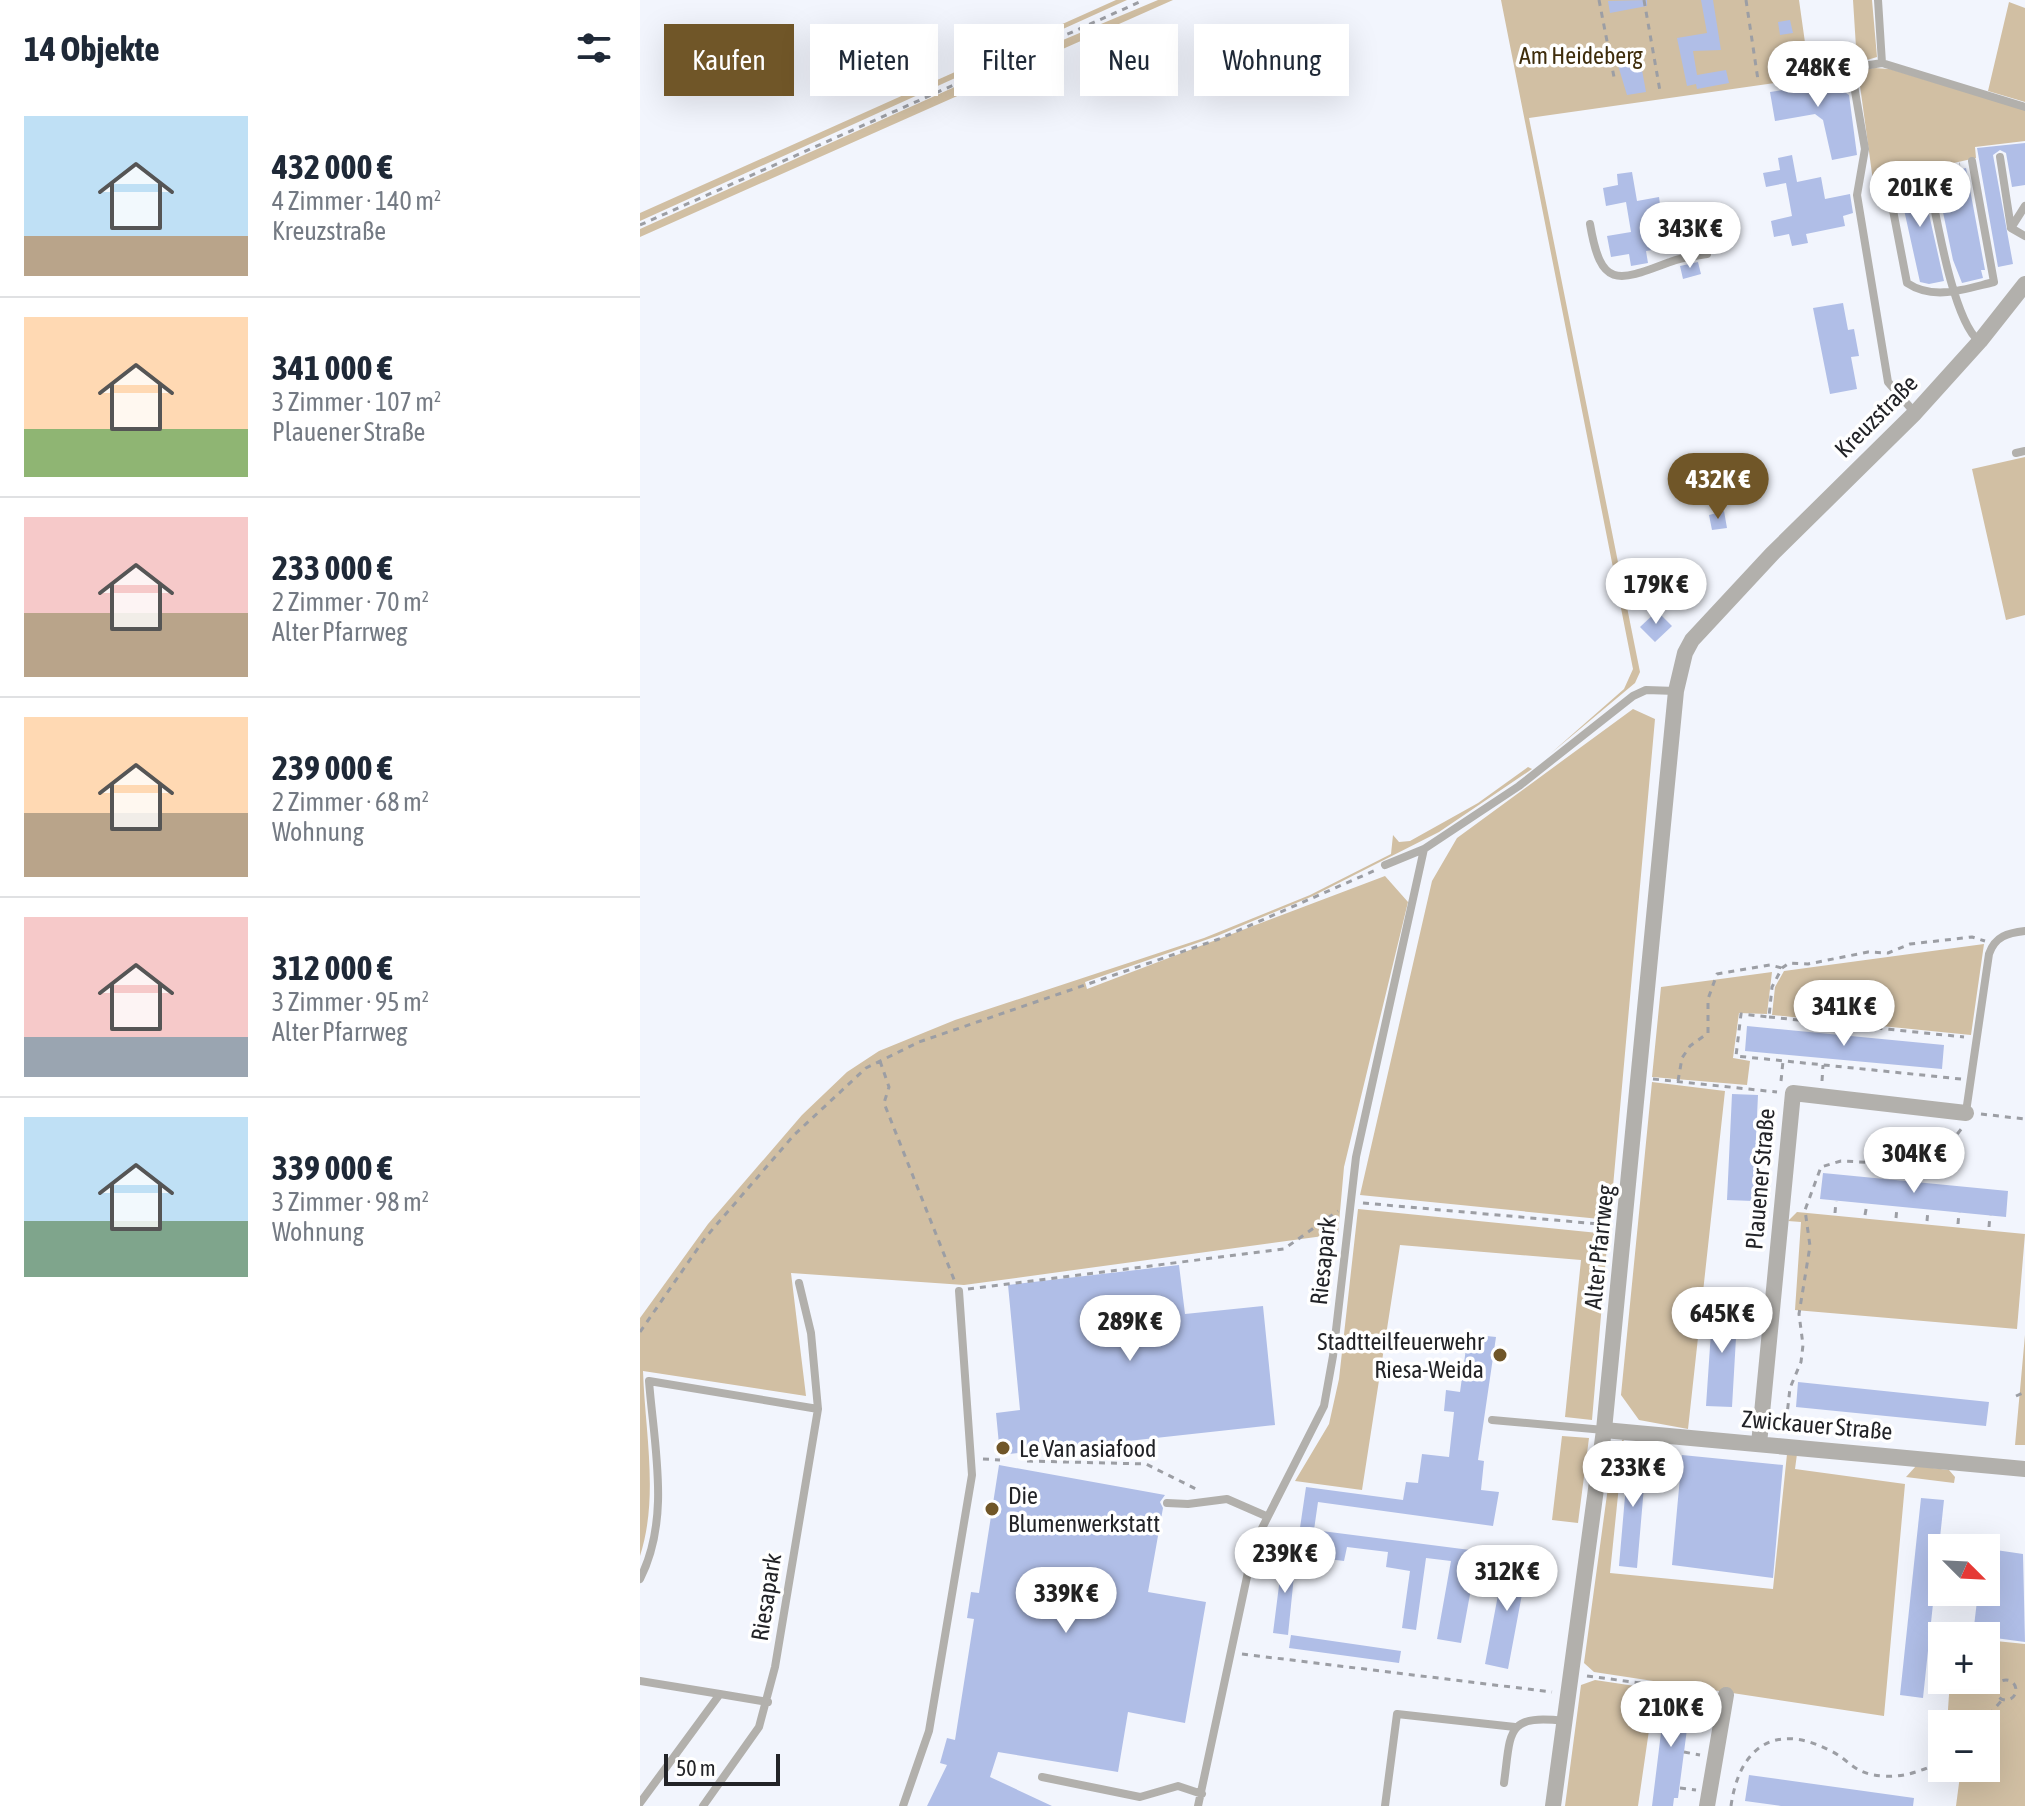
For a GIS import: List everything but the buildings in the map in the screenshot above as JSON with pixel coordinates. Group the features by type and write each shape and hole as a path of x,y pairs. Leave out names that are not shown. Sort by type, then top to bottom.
{"street":[{"name":"Kreuzstraße","path":"1676,691 1685,653 1692,640 1915,413 1980,341 2025,284"},
{"name":"Alter Pfarrweg","path":"1553,1806 1604,1430 1676,691"},
{"name":"Plauener Straße","path":"1759,1444 1793,1093 1966,1113"},
{"name":"Zwickauer Straße","path":"1604,1430 2025,1469"},
{"path":"1707,1806 1726,1695"}],"lane":[{"path":"1878,0 1882,63"},
{"path":"1915,413 1888,382 1857,195 1865,149 1851,68 1882,63 2025,107"},
{"path":"2000,157 2011,228"},
{"path":"1887,179 1907,283 1921,293 1954,292 1994,282 1972,161"},
{"path":"1927,171 1954,292 1970,334 1980,341"},
{"path":"2011,228 2025,206"},
{"path":"1590,224 1596,257 1607,272 1620,278 1648,272 1673,260 1707,254"},
{"path":"2011,228 2025,236"},
{"path":"1385,865 1424,849 1519,786 1633,696 1646,690 1676,691"},
{"name":"Riesapark","path":"1198,1806 1254,1544 1266,1516 1307,1445 1324,1406 1333,1356 1349,1202 1366,1110 1424,849"},
{"path":"1966,1113 1975,1038 1992,944 2004,934 2025,931"},
{"name":"Riesapark","path":"703,1806 759,1727 768,1702 818,1409 811,1333 799,1283"},
{"path":"903,1806 929,1731 972,1458 959,1291"},
{"path":"640,1579 655,1532 659,1496 649,1381 818,1409"},
{"path":"1492,1420 1604,1430"},
{"path":"1167,1503 1227,1499 1266,1516"},
{"path":"640,1681 768,1702"},
{"path":"640,1803 720,1694"},
{"path":"1385,1806 1397,1714 1515,1727"},
{"path":"1504,1783 1515,1727 1523,1720 1536,1718 1564,1721"},
{"path":"1042,1777 1140,1797 1178,1786 1202,1794"}],"path":[{"path":"640,225 1144,0"},
{"path":"1599,0 1614,77"},
{"path":"1644,0 1660,91"},
{"path":"1746,0 1758,80"},
{"path":"640,1332 705,1238 794,1135 846,1085 880,1061 919,1042 1219,939 1385,865"},
{"path":"1769,1017 1772,987 1782,968 1789,963 1808,964 1868,952 1888,953 1910,944 1977,937 1992,944"},
{"path":"1678,1081 1682,1058 1690,1046 1708,1033 1708,999 1717,974 1770,965 1782,968"},
{"path":"1970,1080 1736,1056 1741,1014 1975,1038"},
{"path":"880,1061 889,1087 884,1103 959,1291 1284,1249 1349,1202 1626,1227"},
{"path":"1640,1078 1780,1092 1783,1061"},
{"path":"1784,1446 1790,1388 1803,1345 1799,1314 1810,1246 1805,1210 1821,1167 1841,1161 1900,1164 1936,1147 1948,1146 1961,1130 1966,1113 2025,1119"},
{"path":"1835,1213 1836,1201"},
{"path":"1865,1215 1867,1204"},
{"path":"1896,1218 1897,1207"},
{"path":"1927,1221 1928,1210"},
{"path":"1958,1224 1959,1212"},
{"path":"1989,1227 1990,1215"},
{"path":"2016,1396 2025,1392"},
{"path":"972,1458 1000,1460"},
{"path":"1027,1461 1146,1464 1199,1490 1204,1500"},
{"path":"1232,1653 1567,1694"},
{"path":"1570,1673 1726,1695"},
{"path":"2000,1682 2013,1681 2017,1690"},
{"path":"2017,1690 2025,1690"},
{"path":"1993,1710 2002,1700 2012,1699 2017,1690"},
{"path":"1996,1694 2002,1700"},
{"path":"1731,1806 1735,1779 1743,1764 1767,1742 1783,1737 1806,1740 1833,1751 1844,1764 1882,1776 1907,1776 1928,1768"}],"green space":[{"path":"1116,0 1127,0 1064,29 1062,24"},
{"path":"1158,0 1173,0 1119,24 1101,24"},
{"name":"Am Heideberg","path":"1501,0 1799,0 1810,78 1529,118 1640,672 1635,683 1550,754 1624,689 1633,669"},
{"path":"1853,0 1872,0 1877,57 1857,63"},
{"path":"2009,2 2025,8 2025,102 1988,91"},
{"path":"1080,33 1080,41 1064,48 1064,40"},
{"path":"1890,69 2025,110 2025,141 1975,147 1976,158 1873,181 1858,71"},
{"path":"954,72 954,79 938,86 938,80"},
{"path":"954,87 954,96 957,96 640,237 640,229"},
{"path":"901,96 915,96 640,221 640,213"},
{"path":"2025,457 2025,615 2006,620 1972,469"},
{"path":"1633,709 1655,719 1610,1220 1360,1195 1432,881 1457,838"},
{"path":"1528,767 1532,769 1439,832 1313,896 1217,936 1085,982 1087,989 1385,876 1408,902 1344,1167 1338,1234 964,1285 791,1273 806,1396 643,1371 650,1488 646,1534 640,1556 640,1318 708,1224 802,1115 847,1072 879,1051 955,1020 1204,938 1310,895 1391,854 1393,835 1399,842 1410,841 1478,803"},
{"path":"1984,944 1971,1035 1772,1015 1775,987 1784,971"},
{"path":"1772,972 1767,1014 1739,1013 1733,1058 1750,1061 1747,1085 1652,1077 1661,987"},
{"path":"1652,1082 1725,1091 1688,1429 1639,1420 1621,1395"},
{"path":"1358,1209 1608,1234 1592,1420 1565,1417 1581,1260 1400,1245 1362,1490 1295,1481 1329,1424 1339,1379"},
{"path":"1797,1212 2025,1234 2017,1329 1795,1310 1801,1222 1788,1221"},
{"path":"2025,1335 2025,1445 2015,1445"},
{"path":"1562,1436 1589,1438 1578,1523 1552,1520"},
{"path":"1624,1437 1610,1573 1773,1589 1787,1454 1797,1454 1795,1469 1905,1484 1884,1716 1594,1672 1584,1663 1612,1458"},
{"path":"1916,1466 1949,1470 1955,1477 1954,1483 1906,1477"},
{"path":"2000,1641 2025,1644 2025,1806 1956,1806 1959,1782 2000,1782 2000,1710 1948,1710 1949,1694 2000,1694"},
{"path":"1595,1680 1655,1689 1638,1806 1565,1806 1581,1685"}],"place":[{"name":"Stadtteilfeuerwehr Riesa-Weida","path":"1500,1355"},
{"name":"Le Van asiafood","path":"1003,1448"},
{"name":"Die Blumenwerkstatt","path":"992,1509"}]}
